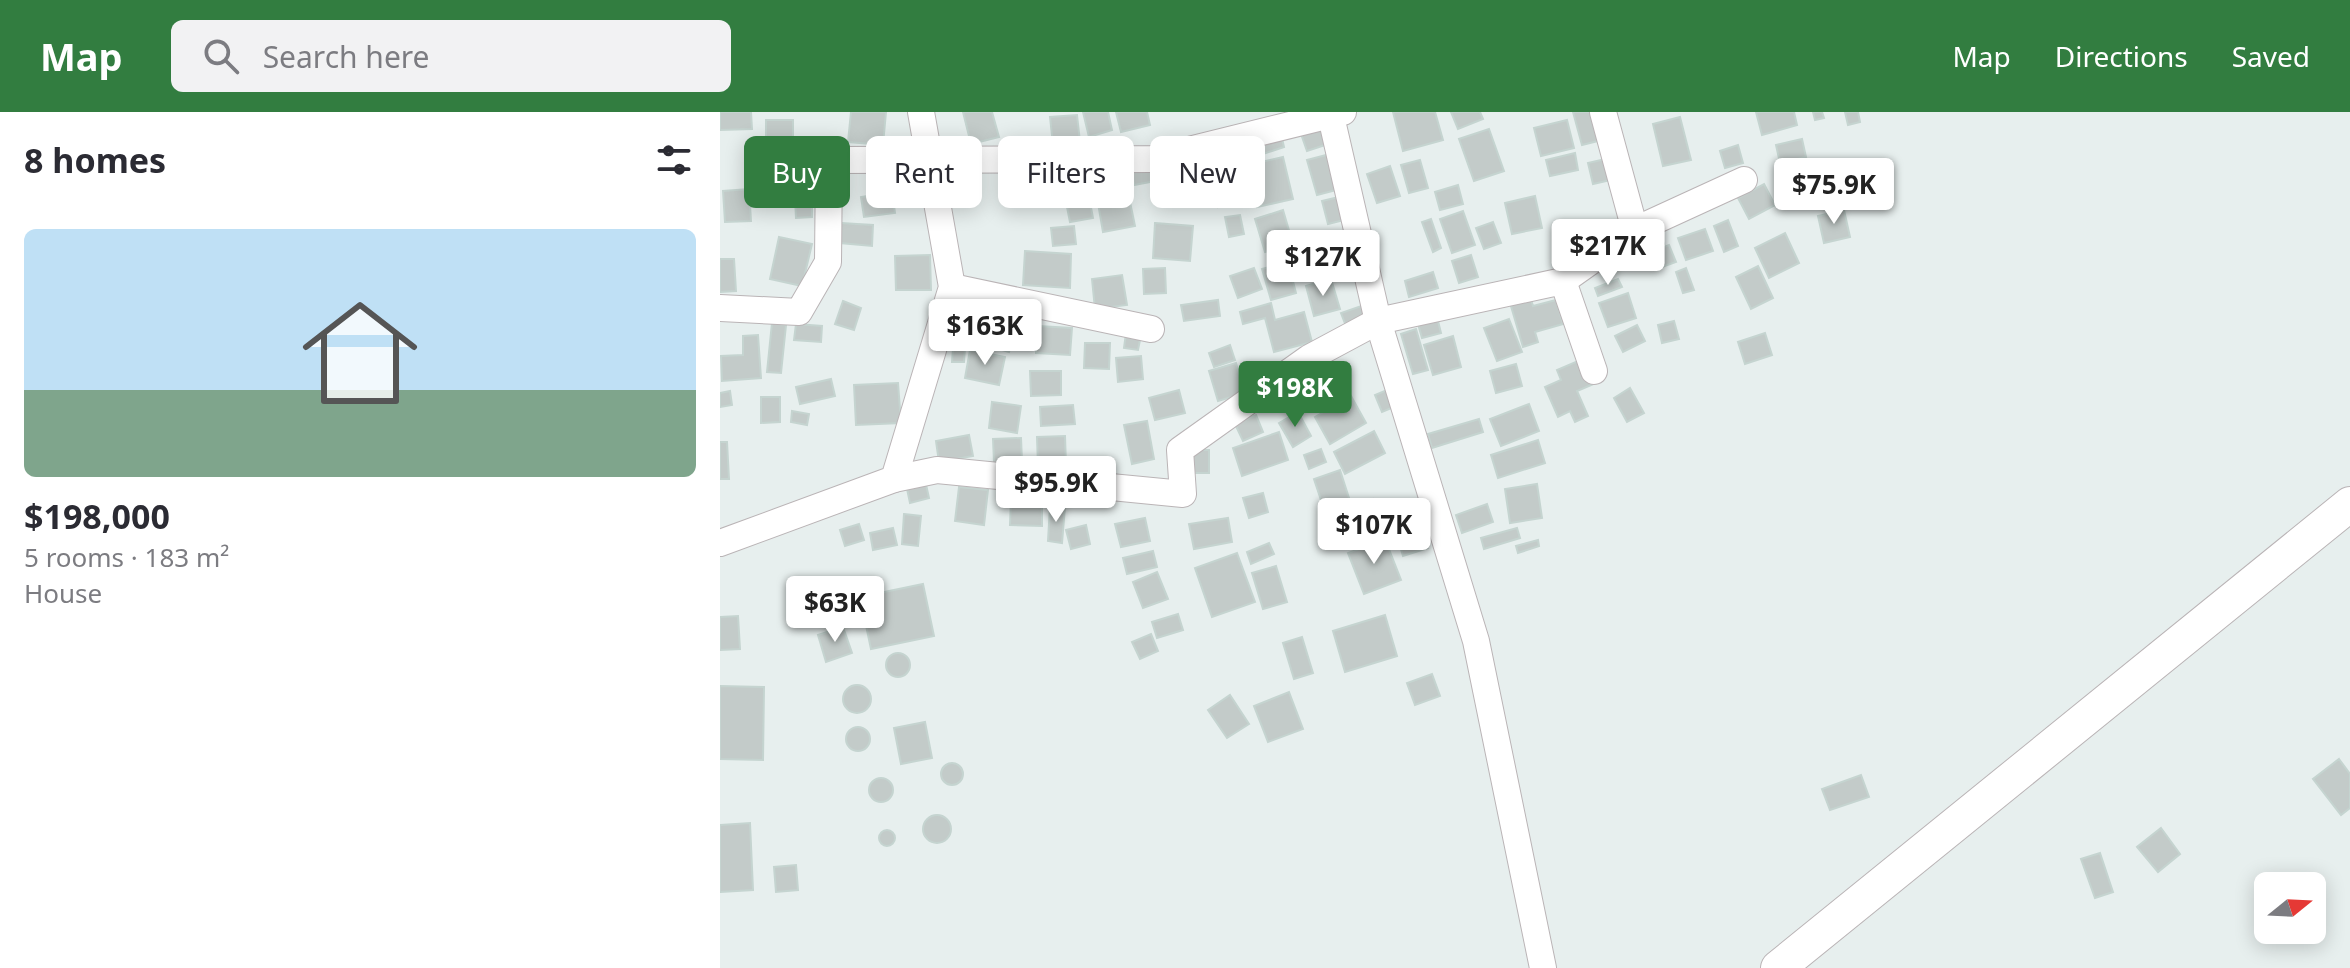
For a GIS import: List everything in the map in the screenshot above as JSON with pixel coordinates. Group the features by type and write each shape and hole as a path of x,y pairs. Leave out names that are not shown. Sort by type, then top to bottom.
{"street":[{"path":"921,112 925,136"},
{"path":"1603,112 1635,230"},
{"path":"982,161 1152,159 1334,113 1378,321 1476,641 1543,968"},
{"path":"720,308 799,312 828,262 829,160 866,161"},
{"path":"720,543 894,479 937,470 1183,494 1180,450 1309,358 1378,321 1563,281 1635,230 1744,180"},
{"path":"894,479 952,287 938,208"},
{"path":"1563,281 1594,371"},
{"path":"952,287 1151,329"},
{"path":"1778,968 2350,504"}],"building":[{"path":"720,112 751,112 752,129 720,130"},
{"path":"851,112 886,112 884,136 866,136 866,144 850,142"},
{"path":"963,112 992,112 998,137 982,141 982,136 969,136"},
{"path":"1083,112 1108,112 1112,130 1089,136"},
{"path":"1116,112 1147,112 1150,125 1121,132"},
{"path":"1393,112 1435,112 1443,140 1403,151"},
{"path":"1451,112 1480,112 1483,119 1458,129"},
{"path":"1573,112 1594,112 1602,140 1582,145"},
{"path":"1756,112 1794,112 1797,125 1762,135"},
{"path":"1813,112 1822,112 1824,118 1815,120"},
{"path":"1845,112 1858,112 1860,122 1848,125"},
{"path":"1077,115 1079,136 1052,136 1050,117"},
{"path":"1680,117 1691,160 1663,166 1653,124"},
{"path":"766,120 793,120 793,136 766,136"},
{"path":"1567,120 1574,148 1541,156 1534,128"},
{"path":"1325,126 1331,143 1307,151 1301,134"},
{"path":"1489,129 1504,171 1474,181 1459,139"},
{"path":"1281,134 1284,147 1265,153 1265,139"},
{"path":"1802,139 1806,157 1780,163 1776,145"},
{"path":"1738,145 1743,163 1725,168 1720,151"},
{"path":"1575,153 1578,170 1550,176 1546,160"},
{"path":"1330,154 1340,189 1317,195 1307,160"},
{"path":"1283,157 1293,199 1265,205 1265,161"},
{"path":"1610,158 1615,179 1593,184 1588,163"},
{"path":"1420,160 1428,188 1409,193 1401,165"},
{"path":"1813,162 1817,181 1791,188 1787,168"},
{"path":"1150,164 1150,182 1134,185 1134,167"},
{"path":"1390,166 1400,196 1377,203 1367,174"},
{"path":"1764,184 1775,205 1749,219 1738,198"},
{"path":"1458,185 1463,204 1440,210 1435,192"},
{"path":"744,189 744,208 750,208 751,221 725,222 723,191"},
{"path":"866,196 866,208 894,208 895,213 864,217 861,197"},
{"path":"1343,196 1348,219 1328,224 1322,201"},
{"path":"1535,196 1542,228 1512,234 1505,203"},
{"path":"796,208 812,208 812,217 796,218"},
{"path":"1067,208 1091,208 1093,218 1070,222"},
{"path":"1099,208 1131,208 1135,226 1103,232"},
{"path":"1283,210 1293,244 1265,252 1255,219"},
{"path":"1844,210 1850,237 1824,243 1818,216"},
{"path":"1463,211 1475,245 1452,253 1440,219"},
{"path":"1240,215 1244,234 1229,237 1225,217"},
{"path":"1431,219 1441,248 1433,252 1422,222"},
{"path":"1728,220 1738,246 1724,252 1714,226"},
{"path":"1493,222 1501,243 1484,249 1476,228"},
{"path":"841,223 873,225 872,246 840,243"},
{"path":"1155,223 1193,226 1190,261 1153,258"},
{"path":"1074,226 1076,244 1053,246 1051,228"},
{"path":"1705,229 1713,251 1686,260 1678,238"},
{"path":"1659,231 1664,244 1647,250 1643,237"},
{"path":"1785,233 1799,263 1769,278 1755,248"},
{"path":"779,237 812,244 802,286 770,279"},
{"path":"1669,245 1676,262 1654,270 1648,253"},
{"path":"1025,251 1071,254 1070,288 1023,285"},
{"path":"1344,251 1351,270 1326,279 1319,260"},
{"path":"930,255 931,290 896,290 895,256"},
{"path":"1471,255 1478,277 1459,283 1452,261"},
{"path":"720,259 734,259 736,291 720,292"},
{"path":"1288,262 1296,293 1271,300 1262,269"},
{"path":"1758,266 1773,298 1751,309 1736,277"},
{"path":"1165,268 1166,293 1144,294 1143,269"},
{"path":"1254,268 1262,289 1238,298 1230,276"},
{"path":"1686,268 1694,290 1683,293 1676,272"},
{"path":"1433,272 1438,288 1409,297 1405,281"},
{"path":"1122,275 1127,305 1095,309 1092,279"},
{"path":"1331,279 1340,309 1314,316 1306,286"},
{"path":"1618,279 1622,287 1598,296 1595,288"},
{"path":"1528,290 1533,306 1556,300 1563,324 1535,332 1538,342 1523,347 1508,296"},
{"path":"1628,293 1636,318 1608,327 1599,303"},
{"path":"1218,300 1220,316 1184,321 1181,305"},
{"path":"843,301 861,308 854,330 835,324"},
{"path":"1271,303 1275,320 1304,312 1312,342 1274,352 1265,318 1243,324 1240,312"},
{"path":"1370,303 1374,317 1346,326 1341,313"},
{"path":"1011,307 1011,320 992,321 992,308"},
{"path":"1436,313 1441,333 1422,338 1416,317"},
{"path":"1509,319 1522,352 1497,361 1484,328"},
{"path":"1674,321 1679,339 1662,343 1658,325"},
{"path":"772,323 786,325 781,373 767,372"},
{"path":"980,323 1015,333 1009,352 974,342"},
{"path":"796,324 822,326 821,342 794,340"},
{"path":"1637,325 1645,341 1623,352 1615,336"},
{"path":"1038,326 1072,328 1070,355 1036,353"},
{"path":"1416,329 1428,370 1413,374 1401,334"},
{"path":"1126,333 1141,335 1138,350 1124,348"},
{"path":"1765,333 1772,355 1745,364 1738,342"},
{"path":"758,335 761,378 722,381 721,356 743,355 743,336"},
{"path":"1453,336 1461,367 1433,375 1424,345"},
{"path":"1085,343 1110,343 1109,369 1084,368"},
{"path":"1230,345 1235,360 1214,367 1209,353"},
{"path":"953,348 965,348 964,362 952,362"},
{"path":"970,350 1005,357 999,385 965,378"},
{"path":"1141,356 1143,379 1118,382 1116,358"},
{"path":"1585,358 1596,383 1577,391 1588,416 1575,422 1570,411 1558,417 1545,387 1561,380 1557,370"},
{"path":"1236,363 1245,393 1218,401 1209,371"},
{"path":"1516,364 1522,386 1496,393 1490,371"},
{"path":"1331,370 1344,391 1314,410 1301,389"},
{"path":"1030,371 1061,371 1061,395 1031,396"},
{"path":"831,379 835,396 800,404 796,387"},
{"path":"898,383 901,423 856,425 854,385"},
{"path":"1630,388 1644,413 1627,422 1614,398"},
{"path":"1179,390 1185,413 1155,420 1149,398"},
{"path":"1387,390 1394,407 1382,412 1375,395"},
{"path":"730,391 732,405 720,407 720,393"},
{"path":"1351,396 1366,423 1330,444 1315,417"},
{"path":"761,397 780,397 780,422 761,423"},
{"path":"992,402 1021,406 1017,433 989,428"},
{"path":"1529,404 1539,431 1501,446 1490,419"},
{"path":"1073,405 1075,424 1041,426 1040,407"},
{"path":"792,411 809,414 807,425 791,422"},
{"path":"1298,412 1311,436 1293,447 1279,423"},
{"path":"1256,415 1263,432 1243,441 1235,424"},
{"path":"1479,419 1483,432 1432,448 1428,434"},
{"path":"1147,421 1154,459 1132,464 1124,425"},
{"path":"1374,431 1385,453 1345,474 1334,452"},
{"path":"1279,432 1288,460 1242,476 1233,448"},
{"path":"969,435 973,456 939,462 936,441"},
{"path":"1065,436 1066,465 1038,467 1037,437"},
{"path":"1021,438 1022,461 994,462 993,439"},
{"path":"1538,440 1545,463 1498,478 1491,455"},
{"path":"720,442 727,442 729,479 720,479"},
{"path":"1321,449 1326,462 1309,469 1304,455"},
{"path":"1193,450 1209,450 1209,473 1193,473"},
{"path":"1340,470 1350,501 1324,509 1314,479"},
{"path":"925,480 929,498 910,503 906,484"},
{"path":"1537,484 1542,518 1510,523 1505,489"},
{"path":"959,487 988,490 984,525 955,521"},
{"path":"1263,493 1268,512 1249,518 1243,498"},
{"path":"1011,498 1042,498 1042,526 1010,525"},
{"path":"1373,499 1387,532 1349,549 1334,517"},
{"path":"1487,504 1493,522 1462,533 1456,515"},
{"path":"1050,506 1065,507 1062,543 1048,541"},
{"path":"904,514 921,516 918,546 902,544"},
{"path":"1145,518 1150,541 1121,547 1115,524"},
{"path":"1228,518 1232,542 1194,549 1189,524"},
{"path":"1419,518 1428,548 1403,556 1394,526"},
{"path":"859,524 864,540 845,546 840,530"},
{"path":"1086,525 1090,544 1071,549 1066,530"},
{"path":"893,528 897,545 873,550 870,533"},
{"path":"1517,528 1520,538 1484,549 1481,538"},
{"path":"1385,539 1401,580 1364,594 1348,553"},
{"path":"1538,540 1539,546 1518,553 1516,546"},
{"path":"1269,543 1274,554 1251,564 1247,552"},
{"path":"1153,551 1157,567 1127,574 1123,558"},
{"path":"1237,553 1255,602 1212,617 1195,568"},
{"path":"1276,566 1287,602 1263,609 1252,573"},
{"path":"1157,572 1168,599 1143,608 1133,582"},
{"path":"923,584 934,636 871,649 860,597"},
{"path":"1178,614 1183,630 1157,638 1152,622"},
{"path":"1385,615 1397,656 1345,672 1333,631"},
{"path":"738,616 740,649 720,650 720,617"},
{"path":"843,627 852,653 826,662 818,635"},
{"path":"1151,634 1158,651 1140,659 1132,642"},
{"path":"1302,637 1313,673 1294,679 1283,643"},
{"path":"893,653 903,653 910,660 910,670 903,677 893,677 886,670 886,660"},
{"path":"1432,674 1440,696 1415,705 1407,683"},
{"path":"857,685 867,689 871,699 867,709 857,713 847,709 843,699 847,689"},
{"path":"720,686 764,687 763,760 720,759"},
{"path":"1289,692 1303,729 1268,742 1254,706"},
{"path":"1230,695 1249,724 1227,738 1208,710"},
{"path":"925,722 932,758 901,764 894,728"},
{"path":"858,727 867,730 870,739 867,748 858,751 849,748 846,739 849,730"},
{"path":"2339,759 2350,774 2350,808 2341,815 2313,779"},
{"path":"948,763 956,763 963,774 956,785 948,785 941,778 941,770"},
{"path":"1861,775 1869,797 1830,810 1822,789"},
{"path":"881,778 892,785 893,790 886,801 881,802 870,795 869,790 876,779"},
{"path":"937,815 947,819 951,829 947,839 937,843 927,839 923,829 927,819"},
{"path":"750,823 753,890 720,892 720,825"},
{"path":"2161,828 2180,854 2158,872 2137,847"},
{"path":"887,830 895,838 887,846 879,838"},
{"path":"2100,853 2113,892 2095,898 2081,859"},
{"path":"796,865 798,890 776,892 774,867"}]}
